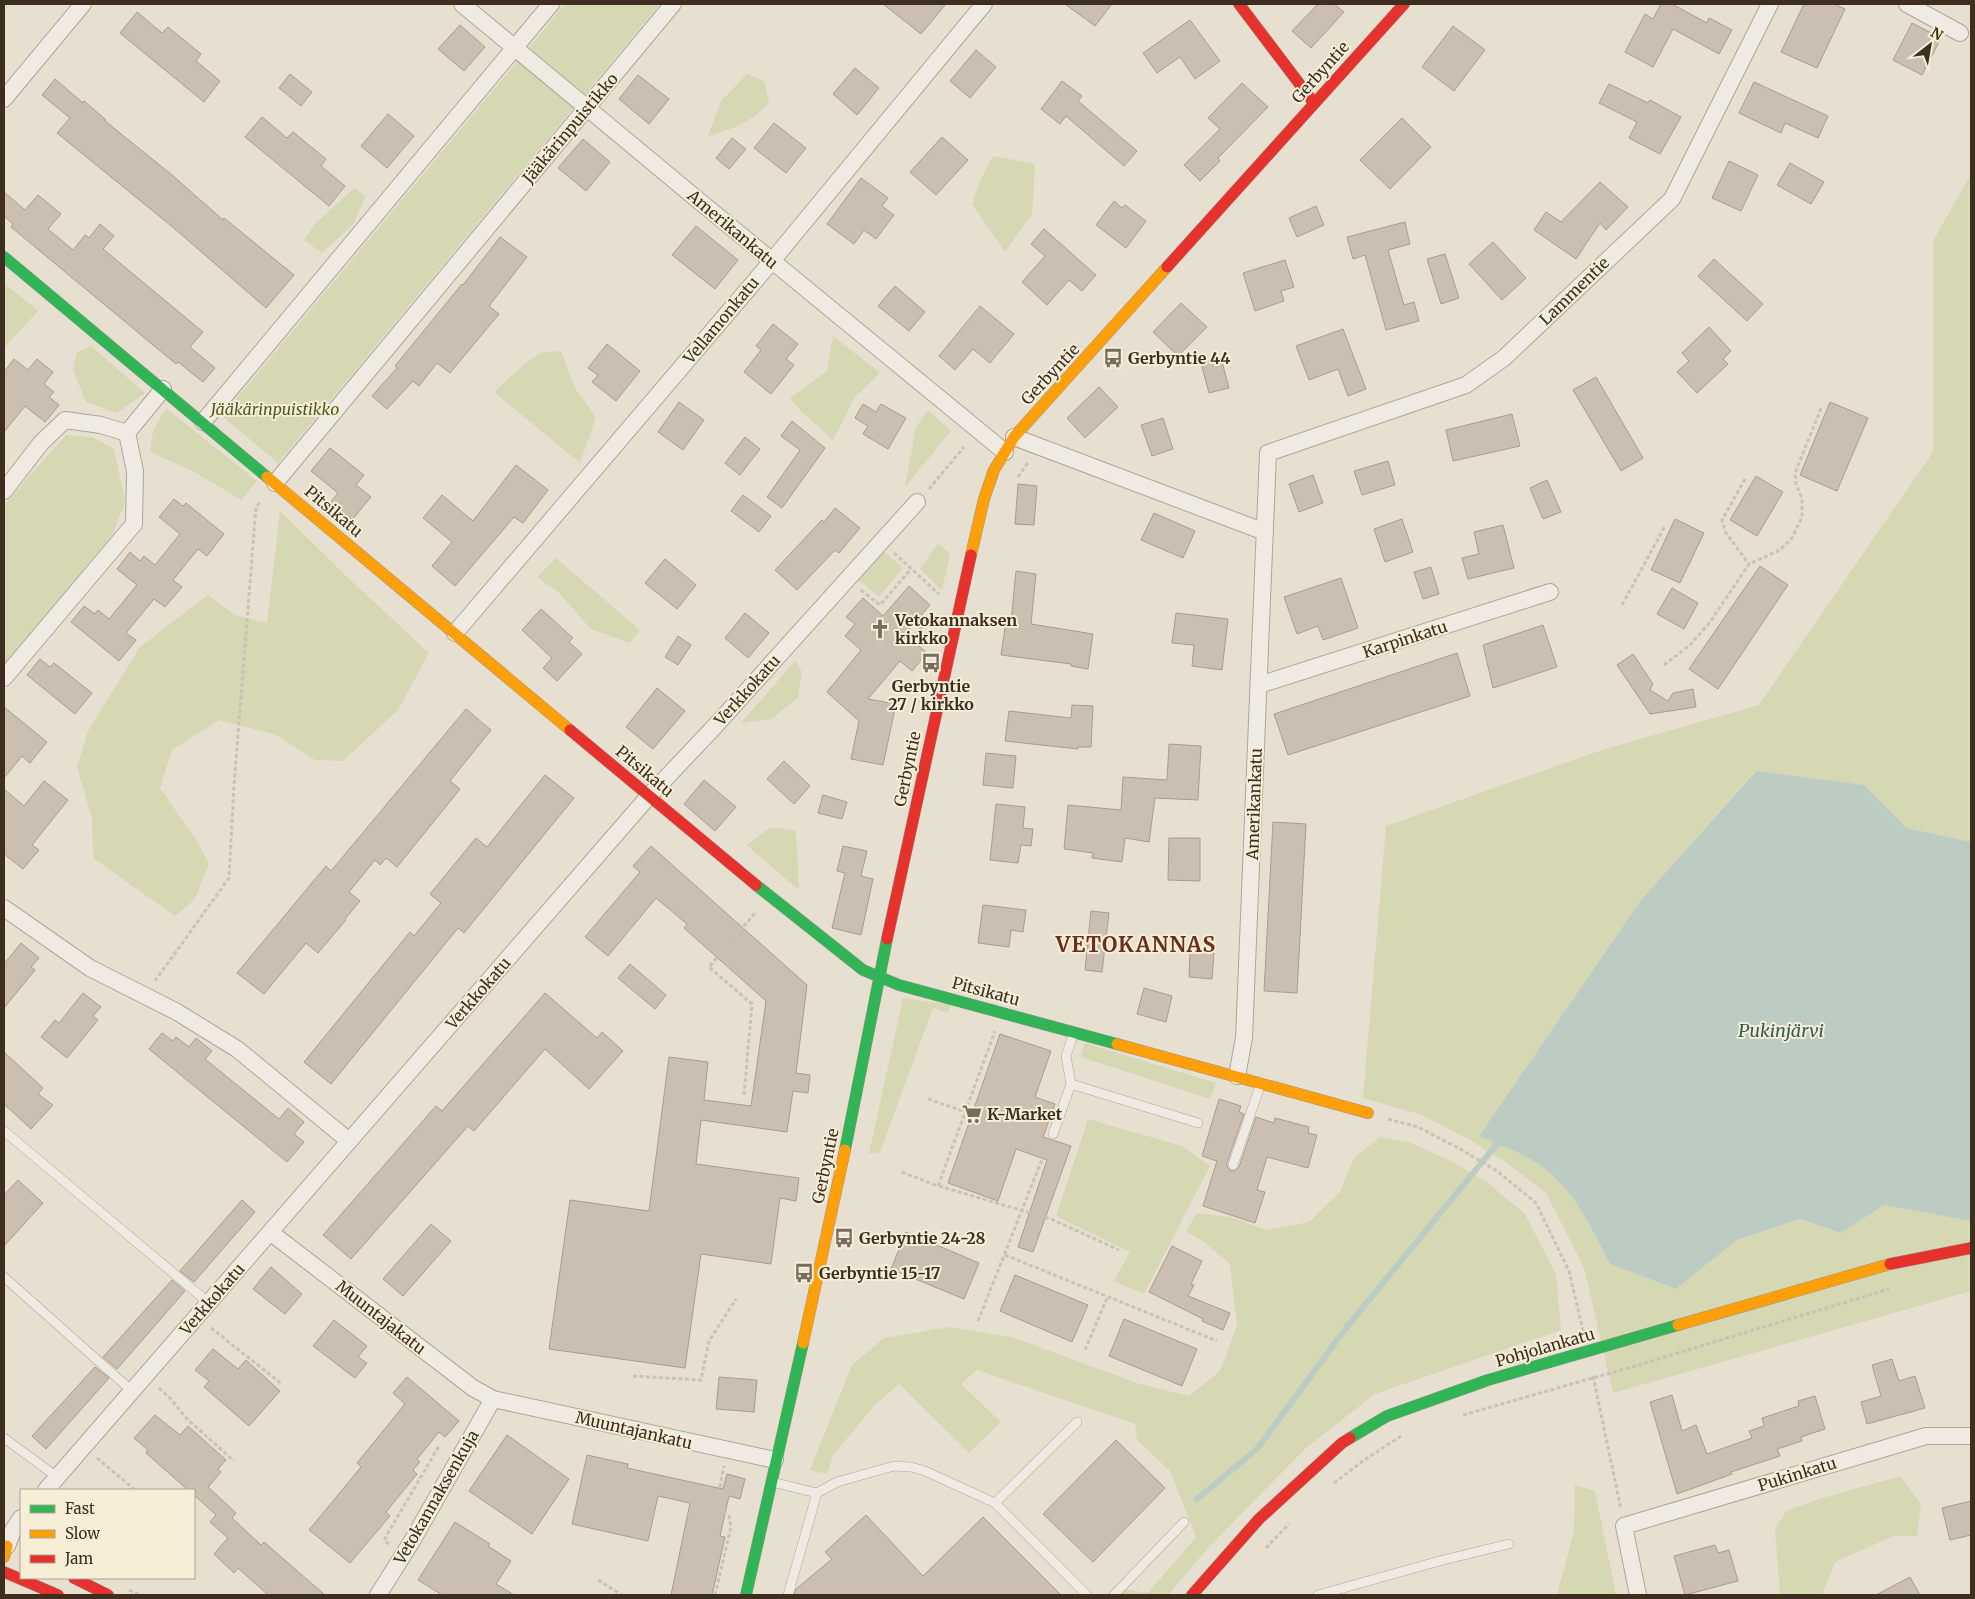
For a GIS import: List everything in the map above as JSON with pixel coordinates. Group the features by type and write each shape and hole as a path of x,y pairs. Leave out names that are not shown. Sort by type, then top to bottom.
{"main road":[{"path":"1239,4 1314,103"},
{"name":"Gerbyntie","path":"746,1595 831,1218 878,977 984,499 994,470 1014,437 1404,4"},
{"name":"Pitsikatu","path":"4,257 769,896 863,970 899,985 1368,1113"},
{"name":"Pohjolankatu","path":"1192,1595 1259,1519 1342,1443 1387,1416 1488,1380 1877,1267 1971,1248"},
{"path":"4,1572 20,1579"},
{"path":"20,1579 58,1595"},
{"path":"76,1579 108,1595"}],"street":[{"path":"4,99 83,4"},
{"name":"Amerikankatu","path":"462,4 1004,452"},
{"path":"203,422 551,4"},
{"name":"Jääkärinpuistikko","path":"275,483 673,4"},
{"name":"Vellamonkatu","path":"454,633 772,261 984,4"},
{"name":"Lammentie","path":"1268,453 1466,385 1504,358 1672,199 1770,4"},
{"path":"1907,4 1960,33"},
{"path":"4,678 134,524 135,471 128,433 163,389"},
{"path":"4,491 41,444 65,420 101,425 128,433"},
{"path":"1014,437 1265,532"},
{"name":"Amerikankatu","path":"1237,1076 1244,1038 1268,453"},
{"name":"Verkkokatu","path":"47,1489 649,796 918,502"},
{"name":"Karpinkatu","path":"1259,685 1550,592"},
{"path":"4,908 90,968 177,1012 237,1049 349,1141"},
{"name":"Muuntajakatu","path":"270,1232 473,1388 493,1399"},
{"name":"Muuntajankatu","path":"493,1399 726,1451 776,1460"},
{"name":"Vetokannaksenkuja","path":"378,1595 404,1554 493,1399"},
{"name":"Pukinkatu","path":"1624,1526 1926,1436 1971,1436"},
{"path":"9,1550 13,1530 20,1520"},
{"path":"1624,1526 1638,1595"}],"lane":[{"path":"1052,1134 1071,1084 1066,1056 1074,1032"},
{"path":"1233,1165 1261,1083"},
{"path":"1071,1084 1198,1123"},
{"path":"4,1131 208,1303"},
{"path":"4,1277 132,1391"},
{"path":"995,1502 1077,1422"},
{"path":"4,1438 58,1477"},
{"path":"771,1482 817,1493 837,1482 894,1466 911,1467 925,1471 995,1502 1086,1595"},
{"path":"788,1595 817,1493"},
{"path":"1114,1595 1184,1522"},
{"path":"1318,1595 1443,1560 1509,1544"}],"path":[{"path":"1664,665 1690,645 1710,622 1749,564 1780,550 1792,538 1802,517 1802,499 1796,484 1795,473 1822,406"},
{"path":"918,502 964,447"},
{"path":"1745,480 1722,520 1726,533 1749,564"},
{"path":"145,996 229,878 234,784 256,507 275,483"},
{"path":"1622,605 1665,526"},
{"path":"881,542 946,600"},
{"path":"848,579 880,605 911,569"},
{"path":"915,635 940,607"},
{"path":"744,1095 752,1004 709,967 769,896"},
{"path":"938,1186 1002,1012"},
{"path":"928,1099 972,1114"},
{"path":"1368,1113 1418,1127 1462,1150 1497,1171 1536,1203 1569,1271 1624,1526"},
{"path":"978,1321 1006,1255 1052,1134"},
{"path":"902,1172 938,1186 1051,1219 1119,1250"},
{"path":"1006,1255 1217,1341"},
{"path":"1460,1416 1896,1288"},
{"path":"1085,1350 1108,1296"},
{"path":"633,1376 700,1380 709,1341 736,1298"},
{"path":"196,1317 282,1384"},
{"path":"145,1375 170,1398 186,1418 234,1461"},
{"path":"1332,1484 1363,1461 1400,1437 1408,1434"},
{"path":"84,1446 134,1489"},
{"path":"404,1554 384,1540 439,1446"},
{"path":"715,1595 730,1527 729,1516 716,1507 726,1451"},
{"path":"1262,1552 1296,1517"},
{"path":"598,1580 622,1595"}],"green space":[{"name":"Jääkärinpuistikko","path":"565,4 660,4 278,463 222,416"},
{"path":"747,74 764,81 769,102 749,120 708,136 721,101"},
{"path":"993,156 1035,164 1032,214 1005,252 972,204 980,181"},
{"path":"1971,174 1971,842 1907,828 1864,785 1755,771 1641,900 1479,1136 1526,1157 1561,1183 1591,1228 1610,1264 1676,1289 1737,1240 1800,1219 1841,1233 1884,1205 1971,1221 1971,1291 1613,1393 1584,1268 1546,1193 1504,1161 1468,1139 1422,1115 1363,1098 1386,826 1602,750 1759,705 1933,452 1933,241"},
{"path":"355,187 365,197 354,223 322,253 304,240 315,224"},
{"path":"4,283 38,311 4,348"},
{"path":"833,336 880,373 855,397 833,440 800,410 790,398 827,371"},
{"path":"91,346 145,393 117,413 86,402 73,370 77,352"},
{"path":"561,351 575,388 596,417 580,463 494,392 521,367 540,353"},
{"path":"166,408 257,481 241,500 193,471 150,452 153,431"},
{"path":"928,410 951,431 905,487 916,427"},
{"path":"66,435 93,437 114,449 125,501 113,534 4,666 4,505"},
{"path":"280,511 429,653 398,710 343,761 315,760 274,734 219,720 172,750 160,788 197,841 209,864 194,900 175,916 93,858 92,819 77,767 88,731 140,647 208,595 235,615 267,623"},
{"path":"938,543 950,554 942,590 920,569"},
{"path":"881,549 903,568 879,597 856,578"},
{"path":"556,558 640,630 630,643 591,629 558,592 537,577"},
{"path":"795,661 802,672 798,697 772,719 741,723"},
{"path":"771,827 796,831 799,890 746,845"},
{"path":"903,998 951,1005 948,1013 933,1008 880,1152 869,1154"},
{"path":"1085,1043 1216,1083 1210,1099 1081,1057"},
{"path":"1088,1119 1182,1146 1210,1166 1144,1294 1114,1281 1130,1252 1056,1216"},
{"path":"1380,1137 1411,1143 1455,1163 1488,1183 1525,1214 1556,1274 1561,1330 1375,1394 1306,1448 1208,1548 1168,1595 1119,1595 1124,1589 1148,1593 1196,1537 1170,1471 1137,1440 1135,1424 977,1370 961,1384 1001,1422 969,1453 899,1384 874,1406 834,1454 827,1474 810,1470 852,1365 884,1338 949,1327 1012,1337 1137,1383 1189,1396 1220,1371 1237,1326 1230,1264 1204,1242 1186,1231 1197,1213 1230,1217 1267,1230 1309,1222 1340,1192 1354,1158"},
{"path":"1901,1476 1921,1505 1917,1536 1894,1536 1835,1562 1822,1595 1780,1595 1775,1530 1786,1511 1822,1498"},
{"path":"1575,1485 1595,1491 1616,1595 1559,1595 1558,1591 1574,1531"}],"water":[{"name":"Pukinjärvi","path":"1756,771 1864,785 1907,828 1971,842 1971,1221 1884,1205 1841,1233 1800,1219 1737,1240 1676,1289 1610,1264 1591,1228 1561,1183 1526,1157 1479,1136 1641,900"}],"building":[{"path":"883,4 946,4 921,34"},
{"path":"1065,4 1112,4 1095,26"},
{"path":"1318,4 1334,4 1344,12 1311,48 1292,31"},
{"path":"1661,4 1672,4 1707,23 1709,18 1732,30 1719,54 1673,29 1653,67 1625,52 1645,14 1653,19"},
{"path":"1804,4 1834,4 1845,9 1817,68 1781,52"},
{"path":"137,12 162,33 168,27 201,54 196,61 220,81 204,102 120,33"},
{"path":"1190,20 1220,61 1195,79 1180,57 1157,73 1143,53"},
{"path":"1912,23 1941,38 1922,75 1893,60"},
{"path":"460,25 485,47 464,71 438,49"},
{"path":"1453,26 1485,50 1454,91 1422,67"},
{"path":"976,50 996,67 970,98 950,81"},
{"path":"855,68 879,88 857,115 833,94"},
{"path":"290,74 312,92 301,106 279,88"},
{"path":"638,75 669,99 649,124 619,99"},
{"path":"55,79 83,103 84,101 105,121 172,175 223,220 224,218 294,275 266,308 175,229 57,133 70,118 42,95"},
{"path":"1062,81 1082,96 1078,101 1137,151 1124,166 1066,116 1060,124 1041,109"},
{"path":"1754,82 1828,116 1818,138 1785,123 1781,133 1739,113"},
{"path":"1242,83 1268,107 1218,158 1220,161 1200,181 1184,165 1220,129 1208,118"},
{"path":"1609,84 1648,103 1650,100 1681,117 1660,154 1629,138 1637,122 1599,103"},
{"path":"388,114 414,136 387,168 361,146"},
{"path":"262,117 287,138 293,132 326,159 321,166 345,186 329,206 245,137"},
{"path":"1402,118 1431,147 1390,189 1360,160"},
{"path":"774,123 806,148 786,173 754,148"},
{"path":"942,137 968,160 936,195 910,172"},
{"path":"732,138 746,149 729,169 716,158"},
{"path":"583,139 610,162 586,191 558,168"},
{"path":"1729,161 1758,175 1741,211 1712,198"},
{"path":"1790,163 1824,182 1811,204 1777,185"},
{"path":"861,178 888,198 882,206 894,215 876,239 864,230 854,244 827,224"},
{"path":"1600,182 1628,207 1606,230 1600,223 1576,259 1534,230 1546,212 1561,222"},
{"path":"4,192 25,210 38,195 61,214 48,229 73,250 85,235 89,238 100,224 114,236 103,249 203,332 190,347 215,368 203,382 178,362 176,364 11,227 13,224 4,216"},
{"path":"1114,201 1122,208 1125,205 1146,221 1126,248 1096,225"},
{"path":"1316,206 1324,225 1297,237 1289,218"},
{"path":"1405,222 1410,244 1388,250 1404,305 1414,302 1419,321 1386,330 1365,255 1353,259 1347,237"},
{"path":"696,226 738,260 715,289 672,255"},
{"path":"1044,229 1096,275 1082,291 1069,280 1047,305 1022,282 1045,256 1031,244"},
{"path":"500,237 527,257 489,306 499,314 450,373 437,363 419,386 413,381 387,409 372,396 397,368 395,366 463,285"},
{"path":"1493,242 1526,278 1502,300 1469,264"},
{"path":"1445,254 1459,298 1441,304 1427,259"},
{"path":"1714,259 1763,304 1747,321 1698,276"},
{"path":"1285,260 1294,287 1281,291 1284,301 1255,311 1243,273"},
{"path":"895,286 925,312 909,331 878,306"},
{"path":"1181,303 1207,327 1178,356 1153,332"},
{"path":"980,306 1014,334 990,363 973,349 955,370 939,356"},
{"path":"773,324 798,344 786,359 794,365 771,394 744,372 761,350 756,346"},
{"path":"1709,327 1731,351 1723,359 1728,364 1697,393 1677,372 1689,361 1682,353"},
{"path":"1343,329 1366,389 1348,396 1338,369 1309,380 1296,346"},
{"path":"607,344 640,371 616,401 592,382 598,375 588,368"},
{"path":"1221,358 1229,388 1209,393 1201,363"},
{"path":"14,359 28,370 37,359 53,372 44,384 54,392 49,397 59,405 45,422 25,406 4,432 4,372"},
{"path":"1596,377 1643,458 1621,471 1573,390"},
{"path":"1099,387 1118,407 1085,438 1067,418"},
{"path":"679,402 704,420 683,450 658,432"},
{"path":"1830,402 1868,418 1837,491 1800,475"},
{"path":"863,404 876,412 881,404 906,418 888,449 863,434 868,426 855,418"},
{"path":"1512,414 1520,446 1453,461 1446,430"},
{"path":"1163,418 1173,449 1152,456 1141,425"},
{"path":"792,421 825,448 782,508 767,497 800,450 781,436"},
{"path":"745,437 760,449 740,475 725,463"},
{"path":"330,448 364,475 356,485 371,497 352,520 330,503 338,493 311,471"},
{"path":"1388,461 1395,485 1362,495 1354,471"},
{"path":"516,465 548,490 523,523 514,517 455,586 432,566 452,542 423,518 442,495 473,521"},
{"path":"1313,475 1323,503 1299,512 1289,484"},
{"path":"1756,476 1783,492 1757,536 1730,520"},
{"path":"1547,480 1561,512 1543,519 1530,488"},
{"path":"1018,484 1037,486 1034,525 1015,524"},
{"path":"743,495 771,516 759,532 731,511"},
{"path":"174,499 183,506 186,503 224,534 207,556 198,549 173,580 182,587 165,607 154,599 126,633 136,640 119,661 71,622 84,606 95,614 98,610 109,619 137,585 117,569 130,552 140,561 144,556 155,565 180,534 159,517"},
{"path":"835,508 860,528 839,553 835,550 797,590 775,570 822,520 824,522"},
{"path":"1154,513 1195,531 1183,558 1141,540"},
{"path":"1402,519 1413,552 1385,562 1374,529"},
{"path":"1675,519 1704,533 1680,583 1651,570"},
{"path":"1503,525 1514,568 1468,579 1462,558 1479,554 1474,532"},
{"path":"665,559 696,585 677,609 645,583"},
{"path":"1760,566 1788,585 1718,689 1689,669"},
{"path":"1431,567 1439,594 1423,599 1414,572"},
{"path":"1016,571 1036,574 1031,624 1093,634 1088,669 1071,666 1071,664 1001,655 1006,621 1011,622"},
{"path":"1341,578 1358,628 1323,640 1318,626 1297,634 1284,597"},
{"path":"909,586 930,605 905,634 927,653 912,671 900,661 868,699 896,704 883,765 851,759 859,721 827,692 861,650 845,636 855,624 846,617 863,598 883,616"},
{"path":"1672,588 1698,603 1684,629 1657,614"},
{"path":"541,609 573,638 569,642 582,654 557,681 543,668 552,658 522,630"},
{"path":"745,613 769,633 748,658 725,638"},
{"path":"1176,613 1228,619 1222,670 1192,666 1194,645 1172,643"},
{"path":"1543,625 1557,667 1493,688 1483,645"},
{"path":"678,636 691,645 678,665 665,657"},
{"path":"1457,653 1470,696 1288,755 1274,714"},
{"path":"1633,654 1653,684 1650,690 1668,701 1673,693 1693,689 1696,707 1650,714 1617,665"},
{"path":"40,659 50,667 54,663 92,693 75,714 27,675"},
{"path":"657,688 685,711 653,749 626,727"},
{"path":"1072,705 1093,706 1091,747 1078,747 1078,749 1005,741 1009,711 1071,718"},
{"path":"4,707 47,742 30,763 22,756 4,778"},
{"path":"466,709 491,730 450,781 460,789 397,867 386,858 380,865 375,860 349,892 360,901 346,920 318,953 306,943 264,994 237,973 326,866 331,871"},
{"path":"1169,744 1201,746 1198,800 1155,798 1149,842 1125,838 1122,862 1092,858 1093,853 1064,849 1068,805 1121,810 1123,777 1167,780"},
{"path":"986,753 1016,756 1013,788 983,785"},
{"path":"784,761 810,786 794,804 767,779"},
{"path":"545,775 574,798 464,933 458,928 331,1084 304,1062 410,932 414,936 441,903 430,894 476,838 487,847"},
{"path":"704,780 736,807 715,831 684,804"},
{"path":"44,781 68,800 32,845 39,850 23,869 4,854 4,789 24,806"},
{"path":"823,795 847,802 842,819 818,813"},
{"path":"996,804 1025,807 1023,828 1033,829 1031,846 1021,845 1018,863 990,860"},
{"path":"1273,822 1306,824 1297,993 1264,991"},
{"path":"1169,838 1200,838 1200,881 1168,880"},
{"path":"651,846 807,985 796,1073 810,1075 808,1093 793,1091 787,1132 701,1120 696,1164 799,1178 796,1201 780,1198 771,1264 701,1254 685,1368 549,1349 570,1200 649,1211 669,1057 708,1062 704,1100 751,1106 766,1001 684,928 687,924 656,898 608,956 585,937 640,872 633,866"},
{"path":"843,846 867,851 861,876 873,879 861,935 832,928 845,873 837,871"},
{"path":"983,905 1026,910 1023,932 1011,930 1009,947 978,943"},
{"path":"1091,911 1109,913 1102,972 1085,970"},
{"path":"21,943 39,958 31,967 35,970 4,1008 4,964"},
{"path":"1190,952 1214,953 1212,979 1189,977"},
{"path":"630,964 666,995 655,1009 618,978"},
{"path":"1144,988 1172,996 1166,1022 1137,1014"},
{"path":"83,993 101,1007 93,1016 98,1020 67,1058 41,1037 55,1020 59,1023"},
{"path":"545,993 597,1038 602,1032 623,1051 589,1089 545,1049 474,1131 468,1126 351,1259 323,1235 436,1106 442,1111"},
{"path":"162,1033 173,1041 176,1037 189,1047 196,1038 212,1051 205,1059 279,1119 288,1108 304,1122 294,1134 304,1142 287,1162 149,1049"},
{"path":"1000,1034 1051,1051 1035,1097 1055,1104 1043,1137 1071,1146 1033,1252 1018,1247 1047,1160 1016,1149 998,1201 948,1183"},
{"path":"4,1052 43,1088 38,1094 53,1105 31,1129 4,1104"},
{"path":"1219,1099 1241,1106 1239,1112 1244,1114 1227,1163 1227,1167 1231,1171 1235,1171 1239,1167 1256,1117 1274,1123 1275,1118 1309,1127 1308,1133 1317,1135 1308,1168 1267,1157 1257,1190 1265,1192 1255,1223 1203,1206 1217,1161 1202,1156"},
{"path":"18,1180 43,1203 4,1246 4,1195"},
{"path":"242,1200 255,1212 194,1282 180,1271"},
{"path":"431,1224 451,1241 403,1296 383,1279"},
{"path":"906,1232 979,1263 964,1299 891,1269"},
{"path":"1172,1246 1202,1261 1191,1284 1194,1285 1188,1296 1230,1313 1223,1330 1202,1321 1203,1319 1149,1292"},
{"path":"271,1267 302,1294 285,1314 253,1289"},
{"path":"1015,1275 1088,1305 1072,1342 1000,1311"},
{"path":"172,1280 185,1291 117,1369 103,1357"},
{"path":"1124,1319 1197,1349 1182,1386 1109,1356"},
{"path":"334,1320 367,1346 358,1357 367,1363 355,1378 313,1346"},
{"path":"213,1349 238,1369 246,1360 280,1391 249,1426 204,1387 209,1381 195,1370"},
{"path":"1892,1359 1899,1381 1915,1376 1925,1408 1867,1424 1861,1402 1881,1396 1872,1365"},
{"path":"95,1367 109,1378 46,1449 32,1436"},
{"path":"407,1377 459,1421 445,1437 439,1432 417,1459 420,1462 413,1470 417,1474 386,1512 390,1516 350,1563 309,1530 361,1467 357,1463 405,1404 393,1393"},
{"path":"719,1377 757,1380 754,1412 716,1409"},
{"path":"1672,1395 1682,1431 1696,1425 1707,1454 1752,1438 1749,1431 1764,1426 1762,1418 1799,1406 1798,1401 1815,1396 1825,1429 1801,1437 1802,1441 1777,1449 1780,1456 1731,1472 1732,1474 1677,1494 1650,1402"},
{"path":"155,1415 180,1435 188,1426 226,1460 218,1469 221,1472 208,1487 236,1513 232,1518 261,1545 264,1542 325,1595 268,1595 238,1568 234,1573 214,1554 228,1538 210,1522 216,1515 195,1496 195,1489 187,1489 146,1453 148,1450 134,1438"},
{"path":"507,1435 569,1479 532,1534 469,1491"},
{"path":"1116,1440 1165,1488 1093,1562 1043,1514"},
{"path":"587,1455 628,1464 627,1468 723,1489 727,1474 745,1479 740,1499 729,1496 720,1536 725,1537 712,1595 671,1595 690,1503 658,1496 648,1541 572,1524"},
{"path":"1971,1501 1971,1535 1950,1540 1942,1508"},
{"path":"866,1515 923,1576 983,1517 1061,1595 794,1595 796,1589 832,1559 825,1552"},
{"path":"455,1522 490,1544 488,1546 511,1561 496,1584 514,1595 442,1595 418,1580"},
{"path":"1715,1545 1718,1553 1729,1550 1738,1581 1685,1595 1674,1556"},
{"path":"1910,1577 1920,1595 1876,1595"}],"waterway":[{"path":"1197,1499 1258,1448 1346,1328 1497,1144"}],"traffic: fast":[{"path":"4,257 267,477"},
{"path":"756,885 863,970 899,985 1117,1044"},
{"path":"845,1150 887,939"},
{"path":"1350,1438 1387,1416 1488,1380 1678,1325"},
{"path":"746,1595 803,1343"}],"traffic: slow":[{"path":"971,555 984,499 994,470 1014,437 1167,267"},
{"path":"267,477 570,730"},
{"path":"1117,1044 1368,1113"},
{"path":"803,1343 845,1150"},
{"path":"1678,1325 1890,1264"},
{"path":"4,1557 7,1546"}],"traffic: jam":[{"path":"1239,4 1314,103"},
{"path":"1167,267 1404,4"},
{"path":"887,939 971,555"},
{"path":"570,730 756,885"},
{"path":"1890,1264 1971,1248"},
{"path":"1192,1595 1259,1519 1342,1443 1350,1438"},
{"path":"4,1572 20,1579"},
{"path":"20,1579 58,1595"},
{"path":"76,1579 108,1595"}],"place":[{"name":"Gerbyntie 44","path":"1113,358"},
{"name":"Vetokannaksen kirkko","path":"880,629"},
{"name":"Gerbyntie 27 / kirkko","path":"931,663"},
{"name":"K-Market","path":"972,1114"},
{"name":"Gerbyntie 24-28","path":"844,1238"},
{"name":"Gerbyntie 15-17","path":"804,1273"}],"district":[{"name":"VETOKANNAS","path":"1136,944"}]}
